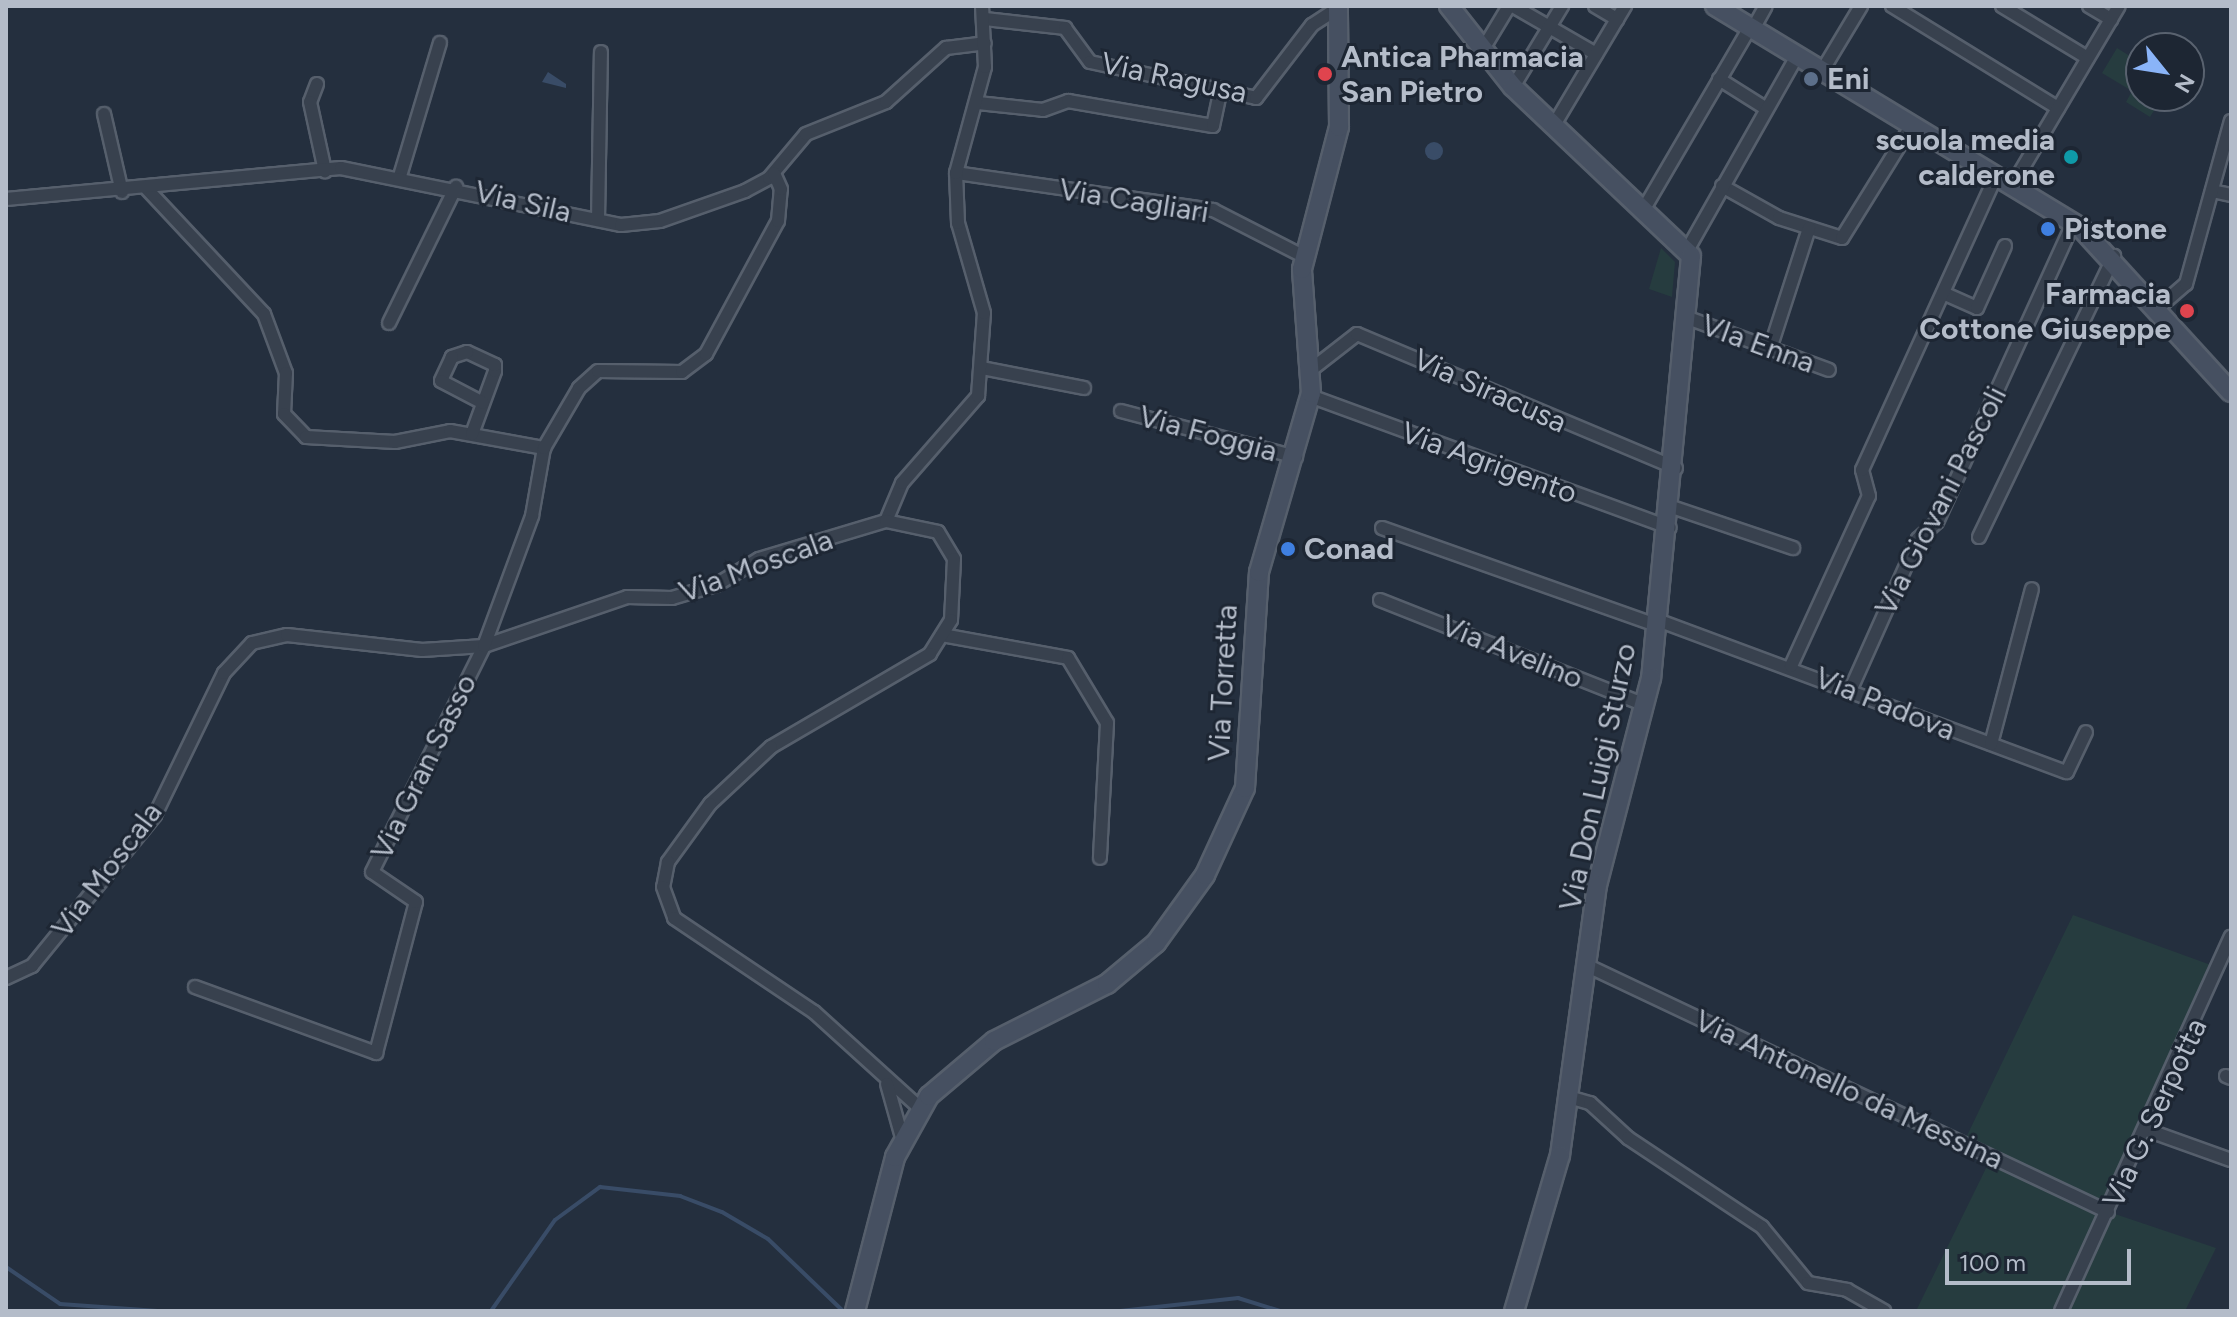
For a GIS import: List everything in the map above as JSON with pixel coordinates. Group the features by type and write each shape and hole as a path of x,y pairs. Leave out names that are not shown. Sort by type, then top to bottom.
{"street":[{"path":"1483,49 1511,6 1596,54"},
{"path":"1513,87 1562,6"},
{"path":"1595,6 1617,19"},
{"path":"1554,125 1625,6"},
{"path":"1715,6 2073,223 2114,256 2231,392"},
{"path":"1645,207 1719,79 1766,6"},
{"path":"1822,71 1861,6"},
{"path":"1892,6 2058,108"},
{"path":"2002,6 2088,58"},
{"path":"2089,6 2111,19"},
{"path":"1791,666 1869,496 1862,470 1943,293 2004,181 2058,108 2119,6"},
{"name":"Via Ragusa","path":"983,12 1065,28 1090,62 1263,96 1312,25 1338,7"},
{"name":"Via Torretta","path":"855,1311 903,1141 921,1109 985,1047 1135,963 1175,922 1205,875 1245,788 1257,579 1296,457 1310,396 1312,369 1303,256 1339,127 1338,7"},
{"path":"1454,8 1513,87 1689,247 1797,56"},
{"path":"886,521 902,483 978,396 984,313 958,223 956,173 978,103 985,43 983,12"},
{"path":"400,176 440,43"},
{"name":"Via Sila","path":"6,199 122,192 325,171 400,176 598,220 660,221 745,191 774,173 806,134 886,102 946,48 985,43"},
{"path":"598,220 601,52"},
{"path":"1719,79 1765,108"},
{"path":"317,84 310,102 325,171"},
{"path":"978,103 1043,110 1068,101 1213,126 1221,89"},
{"path":"104,114 122,192"},
{"path":"2158,308 2186,284 2231,121"},
{"path":"1722,186 1809,228 1846,236 1912,125"},
{"path":"484,646 532,516 544,448 579,388 598,371 682,372 706,354 778,221 781,189 774,173"},
{"name":"Via Cagliari","path":"956,173 1213,210 1303,256"},
{"path":"389,323 456,187"},
{"path":"147,189 264,314 286,373 284,414 306,437 395,442 472,434 544,448"},
{"path":"2212,191 2231,195"},
{"name":"Via Giovani Pascoli","path":"1850,691 1918,539 1937,522 2073,223"},
{"path":"1770,349 1809,228"},
{"path":"1943,293 1977,308 2005,246"},
{"name":"Via Don Luigi Sturzo","path":"1514,1311 1572,1098 1590,967 1597,885 1645,705 1660,623 1688,318 1689,247"},
{"path":"1979,537 2114,256"},
{"name":"VIa Enna","path":"1688,318 1829,370"},
{"name":"Via Siracusa","path":"1312,369 1357,334 1676,468"},
{"path":"472,434 483,403 495,365 467,352 452,357 441,381 483,403"},
{"path":"982,368 1084,388"},
{"name":"Via Agrigento","path":"1310,396 1670,528"},
{"name":"Via Foggia","path":"1121,411 1296,457"},
{"path":"1672,507 1793,548"},
{"name":"Via Moscala","path":"6,978 32,966 155,815 224,673 252,643 287,635 422,650 484,646 627,597 672,598 716,585 759,559 886,521 938,532 954,559 951,620 942,635 930,654 771,747 710,804 668,862 663,887 674,918 814,1012 887,1084 921,1109"},
{"name":"Via Padova","path":"1382,528 1791,666 2067,772 2086,732"},
{"path":"1991,744 2032,589"},
{"name":"Via Avelino","path":"1380,600 1645,705"},
{"path":"942,635 1068,658 1107,723 1100,858"},
{"name":"Via Gran Sasso","path":"195,987 376,1053 416,902 372,872 484,646"},
{"name":"Via G. Serpotta","path":"2061,1311 2230,958 2231,937"},
{"name":"Via Antonello da Messina","path":"1590,967 2108,1212"},
{"path":"887,1084 903,1141"},
{"path":"1572,1098 1590,1103 1628,1138 1762,1227 1808,1283 1847,1290 1882,1311"},
{"path":"2147,1130 2231,1160"}],"green space":[{"path":"2117,48 2125,53 2125,87 2102,73"},
{"path":"1661,248 1675,262 1672,297 1649,289"},
{"path":"2073,915 2222,969 2109,1212 2216,1248 2185,1311 1916,1311 1991,1158 1963,1144"}],"water":[{"path":"548,72 566,84 566,88 542,82"},
{"path":"1434,142 1443,151 1434,160 1425,151"}],"waterway":[{"path":"491,1311 555,1220 600,1187 680,1196 722,1212 768,1239 843,1311"},
{"path":"6,1267 60,1304 158,1311"},
{"path":"1120,1311 1238,1298 1280,1311"}],"place":[{"name":"Antica Pharmacia San Pietro","path":"1325,74"},
{"name":"Eni","path":"1811,79"},
{"name":"scuola media calderone","path":"2071,157"},
{"name":"Pistone","path":"2048,229"},
{"name":"Farmacia Cottone Giuseppe","path":"2187,311"},
{"name":"Conad","path":"1288,549"}]}
